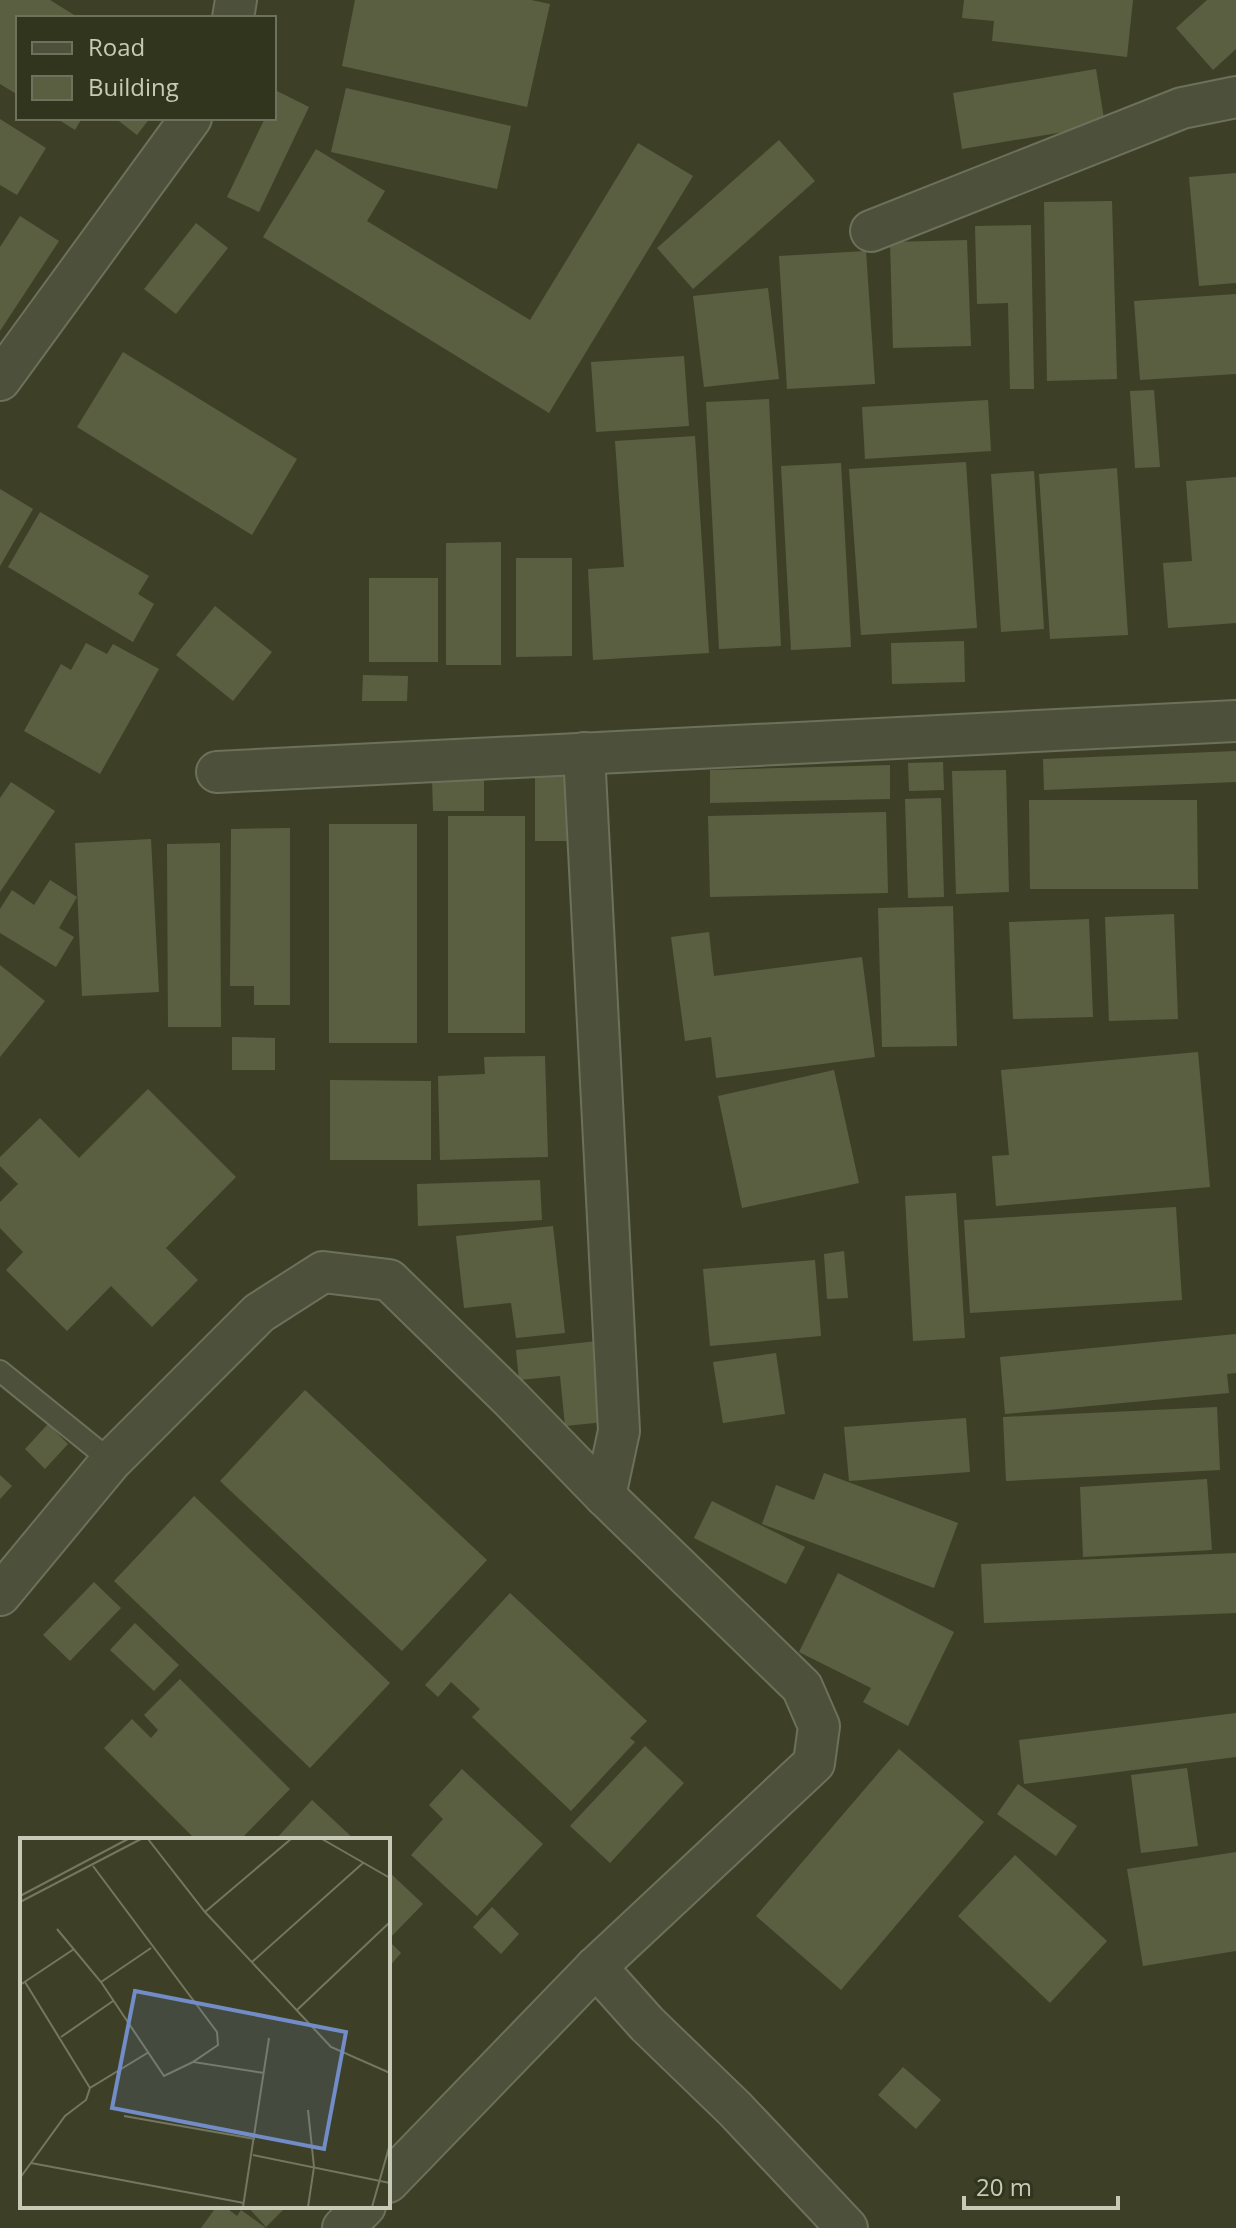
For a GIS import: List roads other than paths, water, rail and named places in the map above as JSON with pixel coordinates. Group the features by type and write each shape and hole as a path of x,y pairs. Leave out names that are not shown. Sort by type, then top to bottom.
{"street":[{"path":"871,231 1182,108 1236,97"},
{"path":"0,380 190,120"},
{"path":"217,772 1236,721"},
{"path":"584,753 619,1431 605,1496"},
{"path":"0,1595 111,1461 259,1313 323,1272 389,1280 802,1687 819,1726 814,1763 596,1967 390,2180"},
{"path":"596,1967 647,2024 735,2109 847,2228"},
{"path":"343,2228 363,2208"}],"lane":[{"path":"0,1371 111,1461"}]}
